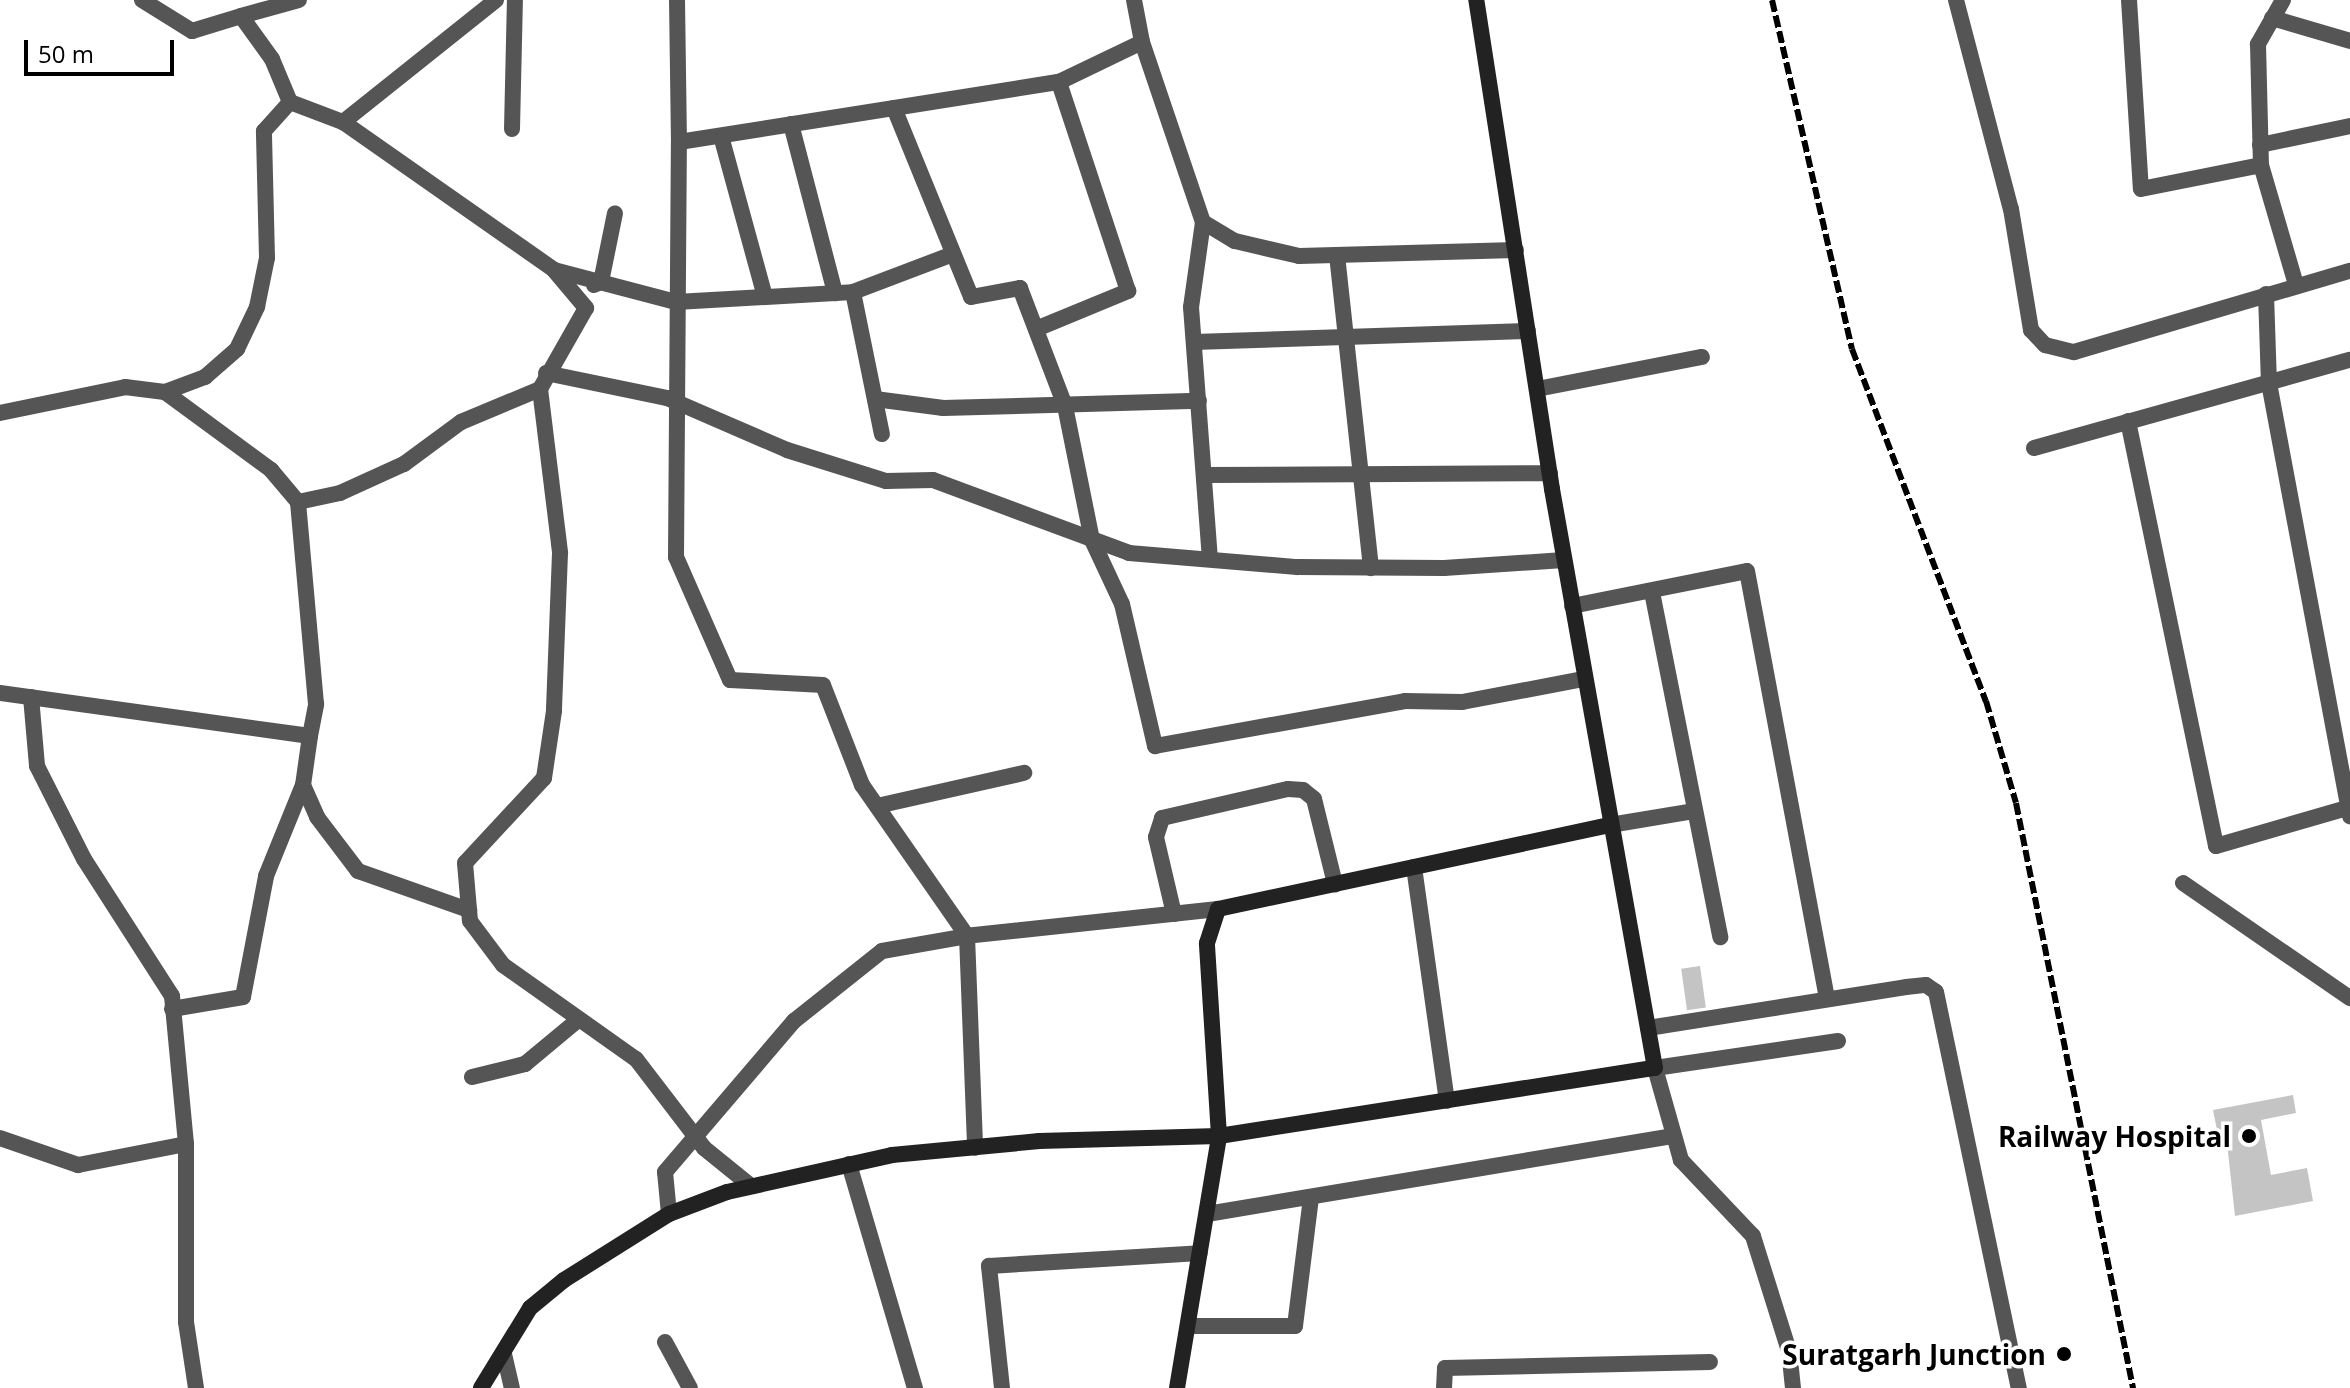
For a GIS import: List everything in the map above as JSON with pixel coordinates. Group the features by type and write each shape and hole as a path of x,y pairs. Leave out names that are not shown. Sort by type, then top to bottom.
{"street":[{"path":"142,0 192,31 299,0"},
{"path":"343,122 496,0"},
{"path":"512,129 515,0"},
{"path":"677,0 676,557 730,680 823,685 862,785 967,936 975,1148"},
{"path":"1134,0 1142,42 1203,222 1191,307 1210,557"},
{"path":"1476,0 1564,560 1655,1068 1681,1160 1753,1236 1789,1351 1793,1388"},
{"path":"1956,0 2011,209 2031,330 2045,345 2074,352 2350,271"},
{"path":"2129,0 2141,189 2261,165"},
{"path":"2283,0 2258,44 2260,145 2261,165 2296,285"},
{"path":"241,16 272,59 290,102 343,122 554,270 586,308 543,381 461,422 404,464 340,493 298,502"},
{"path":"2272,18 2350,41"},
{"path":"679,142 1059,82 1142,42"},
{"path":"1036,329 1128,291 1059,82"},
{"path":"0,413 125,387 165,392 205,377 237,349 257,307 267,258 264,131 290,102"},
{"path":"894,108 971,297 1020,288 1065,406 1092,540 1122,604 1155,746 1405,701 1462,702 1584,679"},
{"path":"791,124 835,293"},
{"path":"2260,145 2350,126"},
{"path":"721,136 765,297"},
{"path":"601,282 615,213"},
{"path":"1203,222 1235,241 1299,256 1516,250"},
{"path":"554,270 676,302 853,292 953,254"},
{"path":"1337,255 1371,568"},
{"path":"574,294 601,282"},
{"path":"853,292 882,434"},
{"path":"2128,421 2216,846 2349,811 2269,383 2266,294"},
{"path":"1194,342 1528,331"},
{"path":"1537,389 1702,357"},
{"path":"2034,448 2350,360"},
{"path":"543,381 674,401 787,450 886,481 933,480 1129,553 1371,568 1564,560"},
{"path":"543,381 560,553 554,711 544,778 465,863 469,910 503,965 636,1059 693,1133 751,1186"},
{"path":"165,392 271,470 298,502 316,704 303,785 266,876 243,997 172,1009"},
{"path":"875,399 943,408 1199,401"},
{"path":"1204,475 1550,473"},
{"path":"1572,606 1747,571 1827,999"},
{"path":"1652,592 1720,937"},
{"path":"0,693 310,736"},
{"path":"31,697 37,766 84,859 172,996 186,1144 183,1265 196,1388"},
{"path":"877,806 1024,773"},
{"path":"303,785 317,817 358,871 469,910"},
{"path":"1174,914 1156,837 1162,818 1288,789 1303,790 1314,799 1335,884"},
{"path":"669,1214 665,1172 693,1133 794,1021 849,973 882,951 967,936 1218,909 1610,825 1695,811"},
{"path":"1414,867 1447,1101"},
{"path":"2183,883 2350,998"},
{"path":"1177,1388 1219,1136 1207,943 1218,909"},
{"path":"1648,1028 1916,986 1936,992 2019,1388"},
{"path":"472,1077 525,1064 578,1020"},
{"path":"481,1388 530,1308 553,1289 669,1214 751,1186 849,1164 975,1148 1219,1136 1838,1041"},
{"path":"1207,1214 1674,1136"},
{"path":"0,1138 78,1165 186,1144"},
{"path":"849,1164 915,1388"},
{"path":"1188,1326 1295,1326 1311,1197"},
{"path":"1002,1388 989,1266 1200,1253"},
{"path":"665,1342 690,1388"},
{"path":"504,1354 512,1388"},
{"path":"1444,1388 1445,1368 1710,1362"}],"building":[{"path":"1700,966 1706,1008 1687,1010 1681,969"},
{"path":"2293,1095 2296,1113 2261,1120 2271,1175 2307,1168 2313,1201 2235,1216 2226,1134 2218,1135 2213,1110"}],"railway":[{"path":"1772,0 1852,349 1986,701 2016,803 2133,1388"}],"place":[{"name":"Railway Hospital","path":"2249,1136"},
{"name":"Suratgarh Junction","path":"2064,1354"}]}
